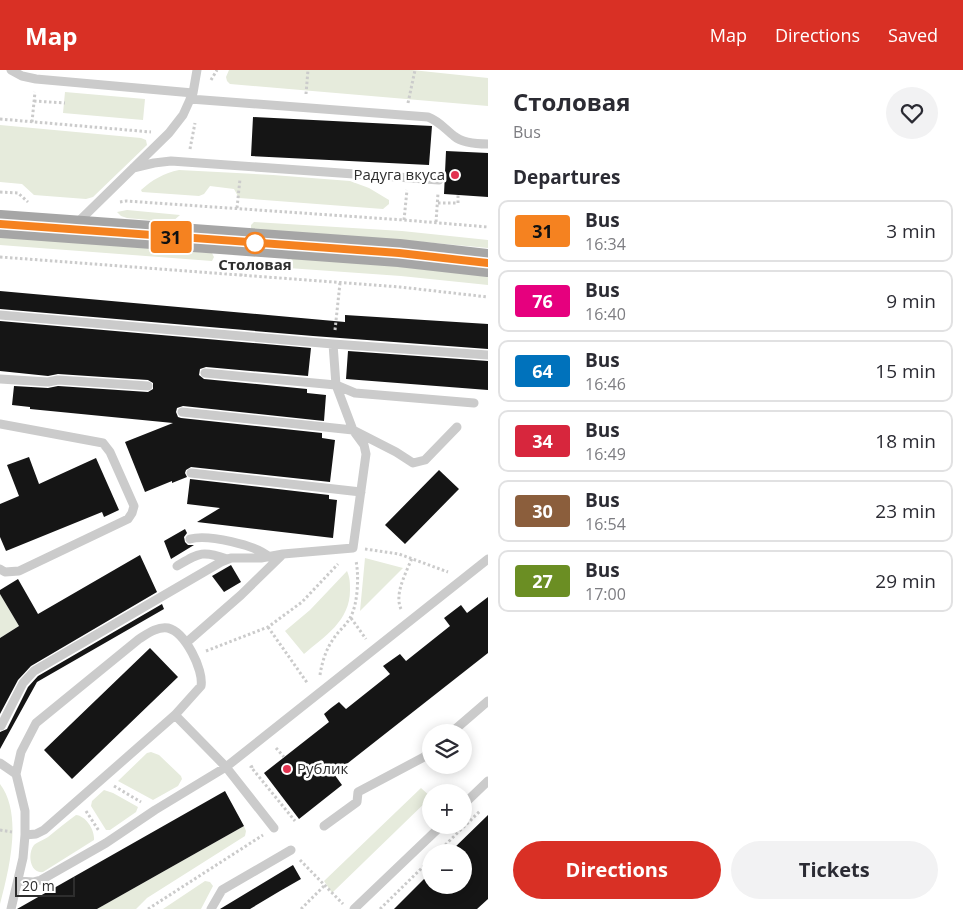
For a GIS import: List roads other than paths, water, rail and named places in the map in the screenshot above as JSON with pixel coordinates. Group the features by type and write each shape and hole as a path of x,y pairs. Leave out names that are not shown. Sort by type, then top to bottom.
{"main road":[{"path":"0,224 399,253 488,263"}],"lane":[{"path":"11,70 22,76 36,79 191,96 428,117 435,120 456,138 477,144 488,144"},
{"path":"71,229 169,133 183,115 191,96 197,70"},
{"path":"133,168 172,161 439,180"},
{"path":"0,315 333,344 488,355"},
{"path":"177,566 204,552 227,559 270,557 283,554 353,548 366,454 364,445 353,430 336,385 333,344"},
{"path":"205,373 336,385 355,393 474,403"},
{"path":"0,379 48,382 58,380 148,386"},
{"path":"182,412 353,430 413,463 425,460 457,427"},
{"path":"0,424 103,443 110,452 134,506 128,519 19,571 5,572 0,569"},
{"path":"191,473 361,492"},
{"path":"190,539 198,537 215,538 262,550 270,557"},
{"path":"186,644 283,554"},
{"path":"1,726 23,683 34,671 227,559"},
{"path":"18,881 33,882 41,880 106,843 155,810 226,767 321,690 488,560"},
{"path":"11,909 23,858 25,835 25,811 16,774 21,752 36,723 139,639 152,631 167,628 177,632 194,655 202,674 201,686 175,716 44,830 36,834 25,835"},
{"path":"461,724 488,701"},
{"path":"175,716 226,767 274,828"},
{"path":"324,826 357,802 358,792 422,758"},
{"path":"0,763 16,774"},
{"path":"472,796 488,781"},
{"path":"354,909 433,834"},
{"path":"211,909 222,890 291,850"}],"place":[{"name":"Радуга вкуса","path":"455,175"},
{"name":"Столовая","path":"255,243"},
{"name":"Рублик","path":"287,769"}]}
